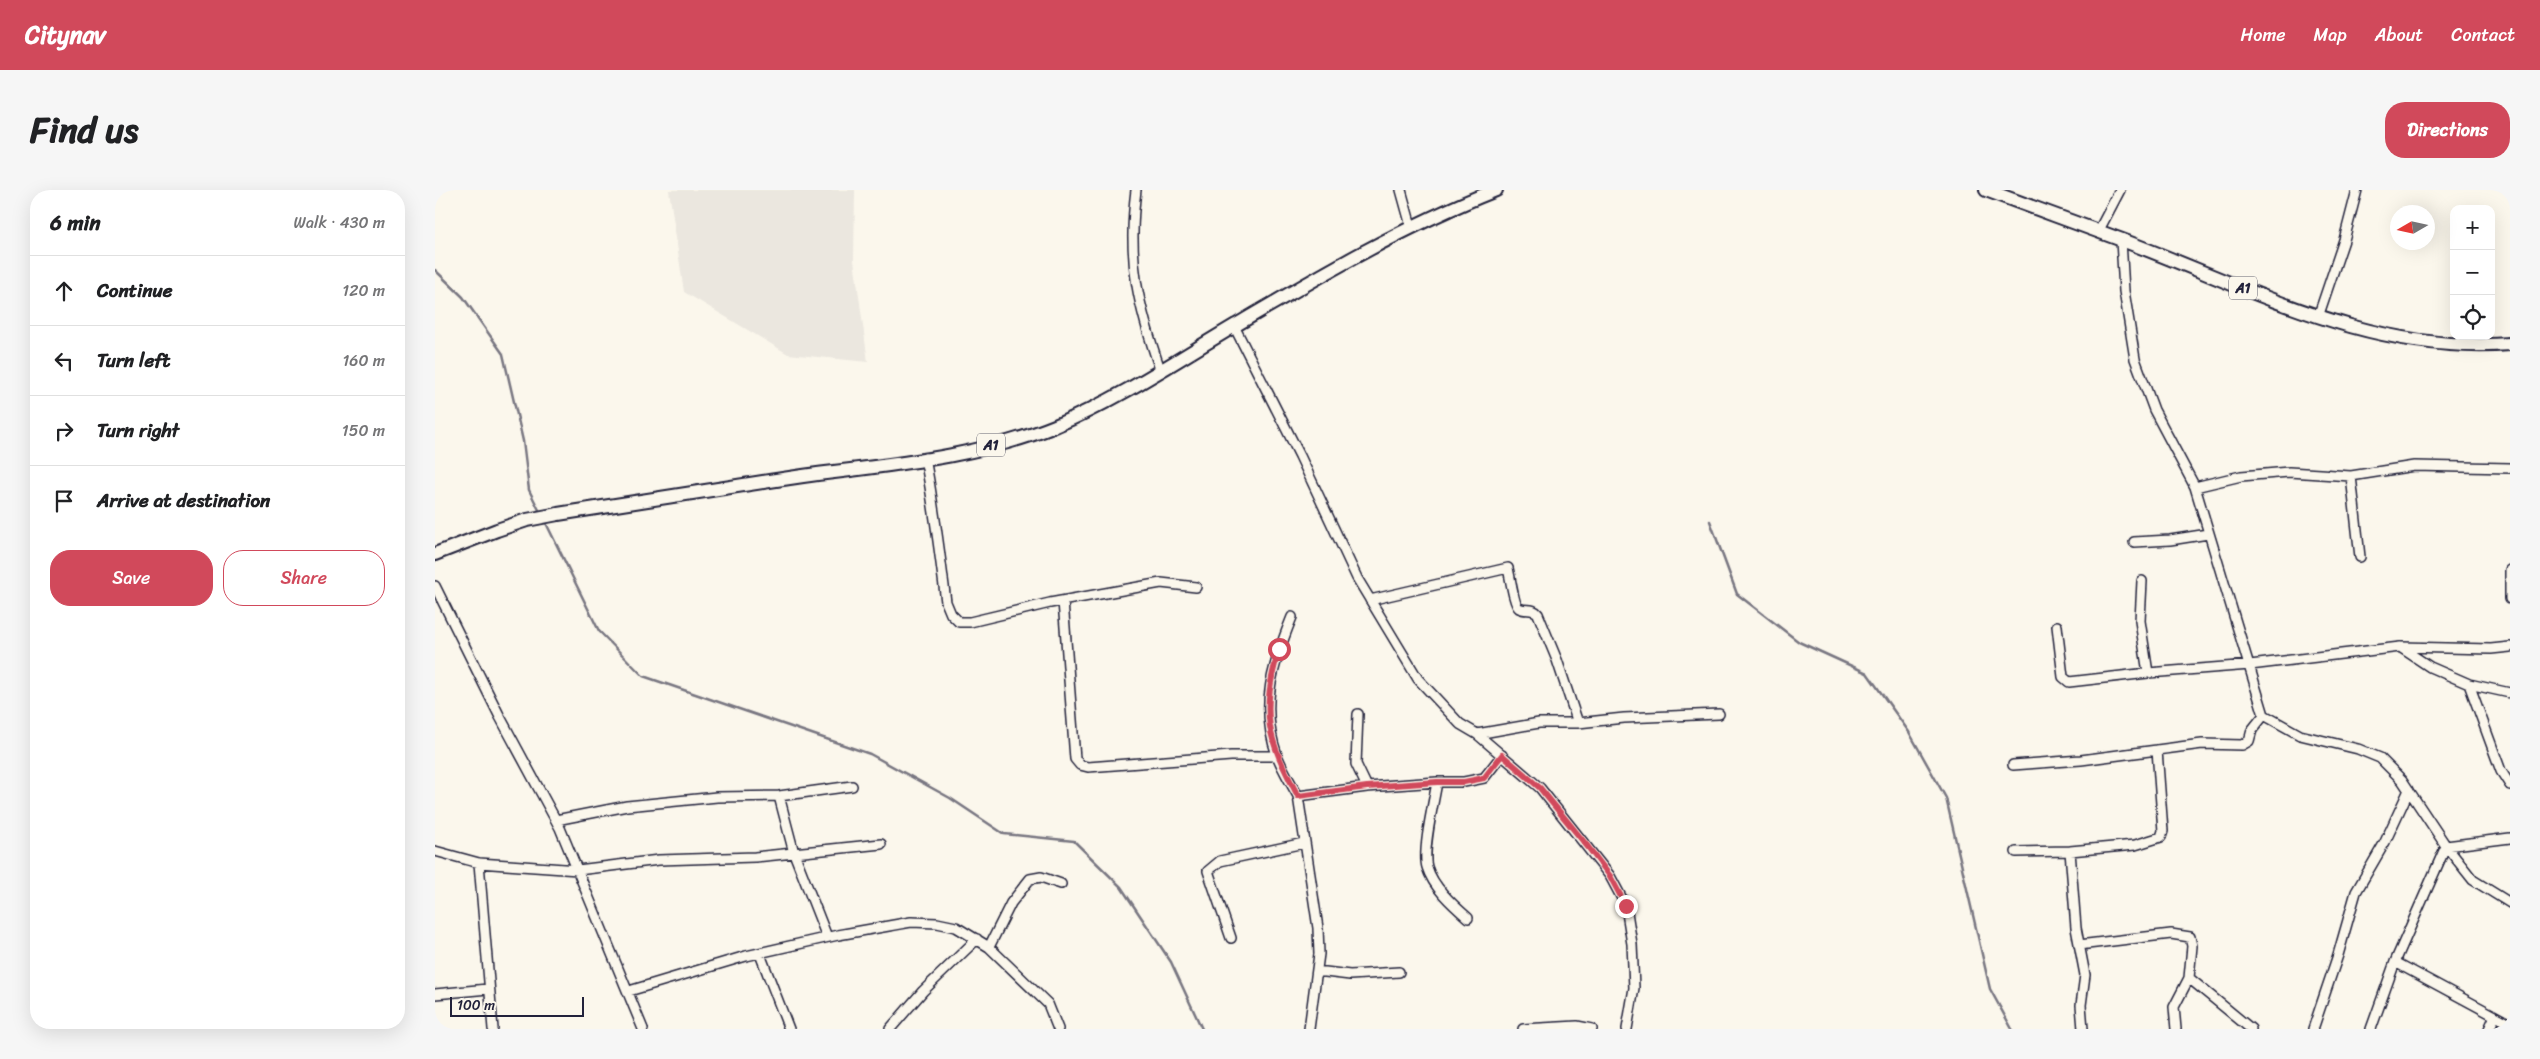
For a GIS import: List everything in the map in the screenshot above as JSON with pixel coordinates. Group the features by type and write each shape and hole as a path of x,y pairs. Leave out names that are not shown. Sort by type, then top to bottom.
{"highway":[{"name":"A1","path":"435,554 527,520 925,458 1029,436 1087,412 1161,372 1234,326 1411,226 1496,190"},
{"name":"A1","path":"1986,190 2318,316 2361,330 2406,340 2459,345 2510,344"}],"street":[{"path":"1136,190 1133,216 1133,260 1138,299 1161,372"},
{"path":"1401,190 1411,226"},
{"path":"2098,232 2120,190"},
{"path":"2318,316 2344,240 2357,190"},
{"path":"2121,240 2124,291 2135,359 2154,410 2195,487 2264,715 2300,735 2358,749 2380,758 2402,780 2446,846 2473,880 2510,903"},
{"path":"1234,326 1357,578 1417,679 1460,724 1477,734 1540,788 1610,876 1626,906 1632,944 1634,988 1627,1029"},
{"path":"925,458 937,523 946,602 951,614 959,622 970,622 1161,582 1196,587"},
{"path":"2195,487 2241,476 2289,472 2351,476 2414,466 2510,468"},
{"path":"2351,476 2360,557"},
{"path":"2134,542 2170,540 2208,534"},
{"path":"1370,600 1508,568 1516,604 1522,609 1532,610 1538,614 1557,660 1578,723"},
{"path":"2510,570 2510,599"},
{"path":"2142,581 2140,621 2147,673"},
{"path":"435,586 499,715 556,820 629,991 643,1029"},
{"path":"1063,601 1075,759 1080,765 1089,767 1231,756 1277,756"},
{"path":"1292,617 1272,673 1267,719 1277,756 1298,796 1317,928 1319,954 1309,1029"},
{"path":"2057,626 2063,677 2069,682 2147,673 2250,665 2400,647 2491,649 2510,647"},
{"path":"2400,647 2430,667 2469,684 2510,693"},
{"path":"2469,684 2501,771 2510,785"},
{"path":"1358,714 1356,764 1367,787"},
{"path":"1477,734 1539,724 1719,714"},
{"path":"2013,765 2081,760 2203,744 2242,744 2249,741 2252,730 2264,715"},
{"path":"2016,852 2071,851 2135,845 2161,837 2163,831 2157,750"},
{"path":"1298,796 1367,787 1464,782 1484,778 1502,755"},
{"path":"1437,782 1425,854 1427,866 1449,900 1468,918"},
{"path":"556,820 627,806 717,797 779,796 852,786"},
{"path":"2313,1029 2338,955 2356,892 2385,842 2409,790"},
{"path":"779,796 794,853 827,937"},
{"path":"2446,846 2510,838"},
{"path":"1231,938 1223,911 1210,879 1208,871 1211,867 1220,861 1304,843"},
{"path":"435,851 479,863 578,870 659,860 755,857 881,844"},
{"path":"2371,1029 2395,962 2446,846"},
{"path":"2071,851 2079,945 2085,975 2081,1005 2083,1029"},
{"path":"479,863 488,989 493,1029"},
{"path":"989,947 1011,903 1030,879 1041,877 1061,884"},
{"path":"629,991 745,956 827,937 911,922 937,923 956,927 989,947 1048,1004 1058,1029"},
{"path":"2079,945 2171,934 2190,937 2192,946 2189,978 2174,1006 2176,1029"},
{"path":"890,1029 923,991 977,940"},
{"path":"760,954 789,1029"},
{"path":"2395,962 2510,1024"},
{"path":"1317,971 1350,975 1399,972"},
{"path":"2189,978 2251,1029"},
{"path":"435,994 488,989"},
{"path":"2489,1029 2495,1016"},
{"path":"1523,1029 1577,1026 1592,1029"}],"shaded area":[{"path":"669,190 855,190 854,260 868,362 788,354 684,292"}],"waterway":[{"path":"435,270 463,297 503,354 523,441 529,490 541,514"},
{"path":"545,521 599,631 643,676 870,754 950,798 1004,834 1074,841 1121,887 1171,962 1202,1029"},
{"path":"1710,521 1737,594 1799,642 1867,673 1909,732 1946,798 1990,989 2012,1029"}],"route":[{"path":"1279,649 1272,673 1267,719 1277,756 1298,796 1325,791 1437,782 1464,782 1484,778 1502,755 1540,788 1610,876 1626,906"}]}
